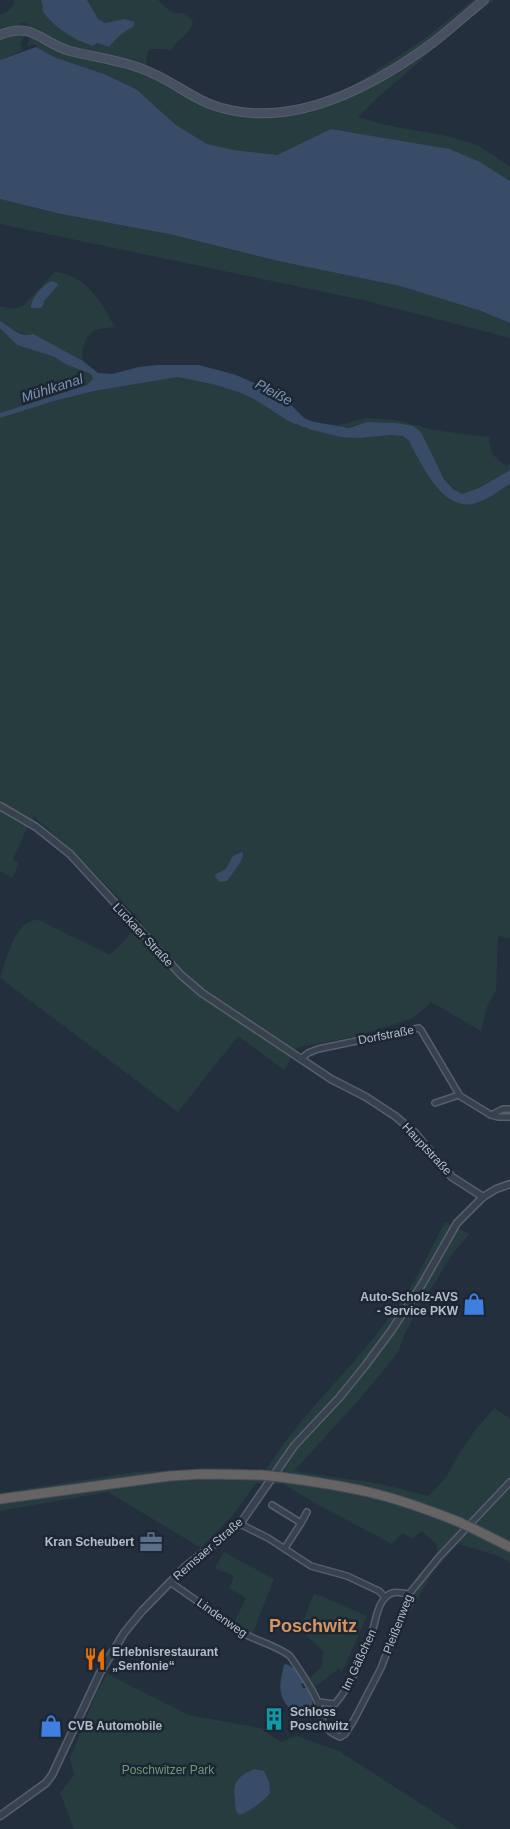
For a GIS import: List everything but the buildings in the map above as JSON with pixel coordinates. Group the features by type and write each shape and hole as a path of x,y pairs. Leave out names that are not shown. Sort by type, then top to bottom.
{"highway":[{"path":"0,1499 155,1478 203,1474 261,1475 331,1484 368,1492 419,1507 459,1522 510,1547"}],"main road":[{"path":"0,35 12,31 26,30 70,50 128,64 155,74 198,98 221,108 250,114 269,114 288,112 349,94 436,40 484,0"}],"street":[{"name":"Luckaer Straße","path":"0,806 36,827 70,854 181,976 202,994 295,1054"},
{"name":"Dorfstraße","path":"301,1059 308,1053 318,1049 419,1028 422,1030 459,1095 491,1115 510,1117"},
{"name":"Hauptstraße","path":"295,1054 331,1079 366,1097 395,1116 414,1132 452,1176 483,1197"},
{"path":"434,1104 459,1095"},
{"path":"491,1115 503,1109 510,1110"},
{"path":"483,1197 496,1189 510,1184"},
{"name":"Remsaer Straße","path":"0,1816 46,1783 52,1775 111,1654 124,1633 142,1611 196,1557 240,1524 294,1446 339,1398 365,1366 421,1286 457,1224 483,1197"},
{"name":"Pleißenweg","path":"345,1734 381,1668 409,1594 439,1557 510,1482"},
{"path":"272,1505 301,1523"},
{"path":"285,1548 307,1512"},
{"path":"240,1524 285,1548 311,1566 347,1576 379,1591 385,1597 395,1592 409,1594"},
{"name":"Lindenweg","path":"170,1582 252,1639 290,1656 318,1702 322,1724 331,1734 340,1737 345,1734"},
{"name":"Im Gäßchen","path":"318,1702 334,1704 342,1696 367,1645 380,1606 385,1597"}],"green space":[{"path":"13,0 41,0 54,23 76,39 93,46 97,43 103,46 133,27 124,19 105,23 98,19 87,0 158,0 173,12 183,13 193,21 189,30 171,51 166,49 150,49 146,58 147,74 223,112 284,110 319,100 354,85 423,40 473,0 494,0 465,22 377,98 358,117 386,125 443,135 476,145 510,167 510,181 480,162 450,149 331,129 277,155 234,150 206,144 176,125 136,89 104,74 54,57 40,50 34,44 27,46 32,34 38,32 30,28 26,23 21,23 18,27 0,32 0,15 8,11 15,3"},
{"path":"11,33 27,33 20,43 23,50 0,60 0,37"},
{"path":"0,199 61,214 169,234 278,261 400,286 481,311 510,323 510,338 367,301 0,224"},
{"path":"55,272 66,274 84,284 98,299 115,327 99,329 88,337 82,353 83,361 39,337 28,336 11,329 0,321 0,306 14,309 24,305"},
{"path":"0,328 17,345 55,357 65,364 91,374 93,379 87,385 0,413"},
{"path":"178,377 238,392 254,399 288,421 359,438 391,435 403,436 409,441 431,480 479,503 510,484 510,938 498,936 496,990 487,1007 481,1031 431,1002 417,1015 408,1020 353,1037 298,1047 284,1070 238,1036 178,1112 0,978 13,942 24,926 31,921 39,920 110,955 142,922 72,850 34,817 13,859 19,864 12,878 0,871 0,418 94,391"},
{"path":"366,418 396,420 433,430 489,437 490,447 494,454 499,461 507,466 510,464 510,470 479,488 462,494 454,489 442,475 421,432 380,422 348,427 335,426"},
{"path":"445,1222 470,1234 452,1254 422,1302 404,1335 399,1350 388,1365 294,1471 381,1484 429,1496 447,1476 473,1433 494,1408 510,1419 510,1563 496,1555 458,1544 432,1573 405,1621 400,1622 414,1592 437,1556 437,1544 421,1531 413,1539 402,1533 392,1544 320,1506 284,1484 256,1483 233,1515 201,1548 108,1492 0,1511 0,1493 135,1472 225,1468 266,1470 294,1430 374,1337 397,1307 419,1272"},
{"path":"224,1552 274,1579 252,1635 234,1623 246,1598 229,1588 234,1576 215,1568"},
{"path":"314,1593 367,1616 342,1672 338,1669 315,1687 310,1678 322,1666 323,1651 308,1637 301,1627"},
{"name":"Poschwitzer Park","path":"107,1674 189,1715 260,1728 281,1742 296,1736 339,1751 460,1829 74,1829 60,1793 74,1775 70,1758 96,1694"}],"water":[{"path":"41,0 87,0 98,19 105,23 124,19 135,22 133,27 120,35 109,47 97,43 93,46 71,36 52,22 42,10"},
{"path":"36,47 54,57 104,74 136,89 176,125 207,144 234,150 277,155 331,129 450,149 480,162 510,181 510,323 481,311 400,286 278,261 169,234 61,214 0,199 0,60"},
{"path":"51,281 58,285 44,301 41,308 31,308 31,304 38,293"},
{"name":"Pleiße","path":"0,321 19,333 24,335 33,334 39,337 83,361 98,373 112,374 139,367 157,365 199,365 236,375 280,394 304,418 314,422 349,428 367,422 396,423 413,426 421,432 444,479 453,489 462,494 479,488 510,470 510,484 479,502 466,504 455,502 436,486 420,463 409,441 403,436 341,437 312,430 288,421 254,399 238,392 178,377 94,391 0,418 0,413 87,385 93,379 91,374 65,364 55,357 17,345 0,328"},
{"path":"242,852 243,855 240,863 227,881 220,882 215,877 216,874 226,869 233,856"},
{"path":"286,1664 295,1669 304,1683 301,1684 303,1688 307,1688 313,1698 312,1706 303,1712 298,1712 289,1707 285,1703 280,1690 284,1665"},
{"path":"254,1769 264,1771 269,1782 270,1793 256,1806 239,1815 235,1806 235,1784 240,1777"}],"place":[{"name":"Auto-Scholz-AVS - Service PKW","path":"474,1304"},
{"name":"Kran Scheubert","path":"151,1542"},
{"name":"Erlebnisrestaurant „Senfonie“","path":"95,1659"},
{"name":"Schloss Poschwitz","path":"274,1719"},
{"name":"CVB Automobile","path":"51,1726"}],"district":[{"name":"Poschwitz","path":"313,1626"}],"water label":[{"name":"Mühlkanal","path":"52,388"}]}
